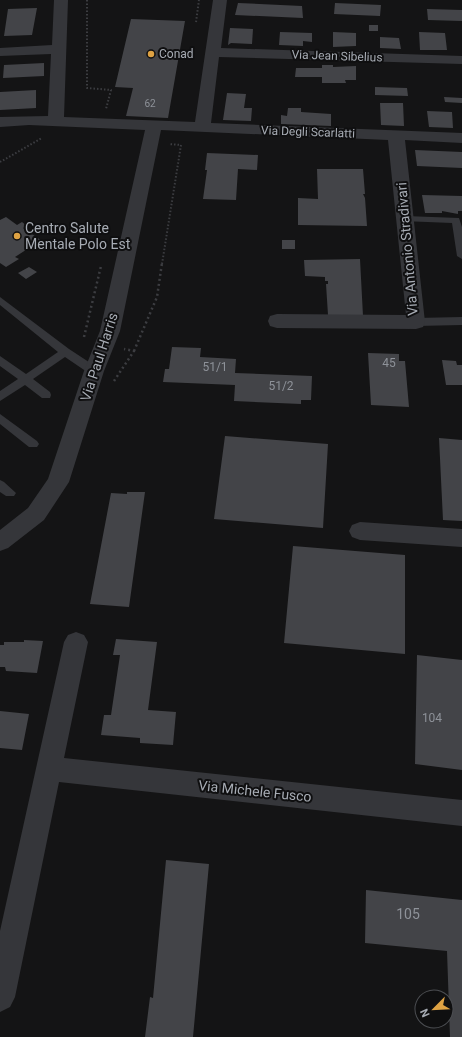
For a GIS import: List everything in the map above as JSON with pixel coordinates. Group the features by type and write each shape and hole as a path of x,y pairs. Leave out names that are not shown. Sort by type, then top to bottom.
{"street":[{"path":"56,121 61,0"},
{"path":"202,128 220,0"},
{"path":"0,52 59,49"},
{"name":"Via Jean Sibelius","path":"212,52 462,60"},
{"path":"0,122 56,121 102,123 152,135"},
{"name":"Via Degli Scarlatti","path":"152,135 202,128 462,138"},
{"name":"Via Paul Harris","path":"0,542 36,514 58,482 94,371 110,331 152,135"},
{"name":"Via Antonio Stradivari","path":"277,321 416,322 396,135"},
{"path":"360,531 462,538"},
{"path":"0,998 76,642"},
{"name":"Via Michele Fusco","path":"49,768 462,813"}],"lane":[{"path":"404,219 456,220 462,256"},
{"path":"0,300 65,352 94,371"},
{"path":"416,322 462,321"},
{"path":"0,397 65,352"},
{"path":"0,360 46,395"},
{"path":"0,418 33,444"},
{"path":"0,485 10,493"}],"path":[{"path":"87,0 87,88 111,90 102,123"},
{"path":"0,162 55,130 56,121"},
{"path":"134,352 157,298 181,145 152,135"},
{"path":"77,360 101,266"}],"building":[{"path":"238,3 302,6 303,18 235,15"},
{"path":"335,3 381,5 380,16 334,14"},
{"path":"37,8 32,35 4,36 8,9"},
{"path":"427,9 462,10 462,21 428,20"},
{"name":"Conad","path":"131,19 185,21 168,118 126,116 133,88 115,87"},
{"path":"369,25 378,25 378,31 369,31"},
{"path":"230,28 253,29 252,44 231,43 228,45"},
{"path":"280,32 312,33 312,42 303,41 303,46 279,45"},
{"path":"333,32 356,33 356,46 333,47"},
{"path":"419,32 445,33 447,50 420,50"},
{"path":"380,37 399,38 401,49 380,48"},
{"path":"44,63 44,76 3,78 4,65"},
{"path":"322,65 333,65 333,67 356,66 356,80 345,80 346,83 322,83 322,77 295,77 296,68 322,68"},
{"path":"375,87 407,88 408,96 375,95"},
{"path":"36,90 36,108 0,110 0,92"},
{"path":"227,93 246,94 244,108 252,108 251,121 223,120"},
{"path":"444,97 462,98 462,103 445,102"},
{"path":"380,103 403,103 404,126 381,125"},
{"path":"288,108 301,108 301,112 331,114 331,126 281,124 281,115 287,116"},
{"path":"427,111 452,112 453,128 429,127"},
{"path":"415,150 462,152 462,168 417,166"},
{"path":"207,153 258,155 257,170 238,169 236,200 203,199 207,170 205,170"},
{"path":"317,169 363,169 365,194 363,194 365,198 367,226 298,225 298,198 318,199"},
{"path":"422,195 462,196 462,211 458,211 458,214 442,211 442,213 425,213"},
{"name":"Centro Salute Mentale Polo Est","path":"6,217 17,225 22,222 27,226 23,228 45,243 36,249 32,246 15,257 19,259 6,267 0,263 0,220"},
{"path":"282,240 295,240 295,249 282,249"},
{"path":"360,259 363,316 328,315 326,284 328,284 328,281 325,281 325,277 305,276 304,260"},
{"path":"29,267 37,272 26,279 18,273"},
{"path":"172,347 201,348 200,357 236,359 235,373 312,376 311,400 301,400 301,404 234,401 235,385 163,382 165,369 169,369"},
{"path":"368,353 399,354 399,361 405,361 409,407 371,405"},
{"path":"442,360 456,361 457,365 462,365 462,385 446,385"},
{"path":"225,436 328,444 323,528 214,519"},
{"path":"439,438 462,440 462,521 443,520"},
{"path":"127,492 145,492 129,607 90,604 111,493 127,494"},
{"path":"293,546 405,555 405,654 284,643"},
{"path":"116,639 157,642 148,710 176,712 173,745 140,743 140,738 101,735 104,715 111,715 120,655 113,655"},
{"path":"24,640 43,641 37,673 6,671 5,667 0,667 0,645 4,645 4,642 24,642"},
{"path":"417,655 462,660 462,770 415,764"},
{"path":"0,711 29,714 22,750 0,748"},
{"path":"166,860 209,864 193,1037 145,1037 150,997 153,998"},
{"path":"366,890 462,900 462,1037 450,1037 450,1029 454,1029 454,989 448,989 447,951 365,943"}],"place":[{"name":"Conad","path":"151,54"},
{"name":"Centro Salute Mentale Polo Est","path":"17,236"}]}
